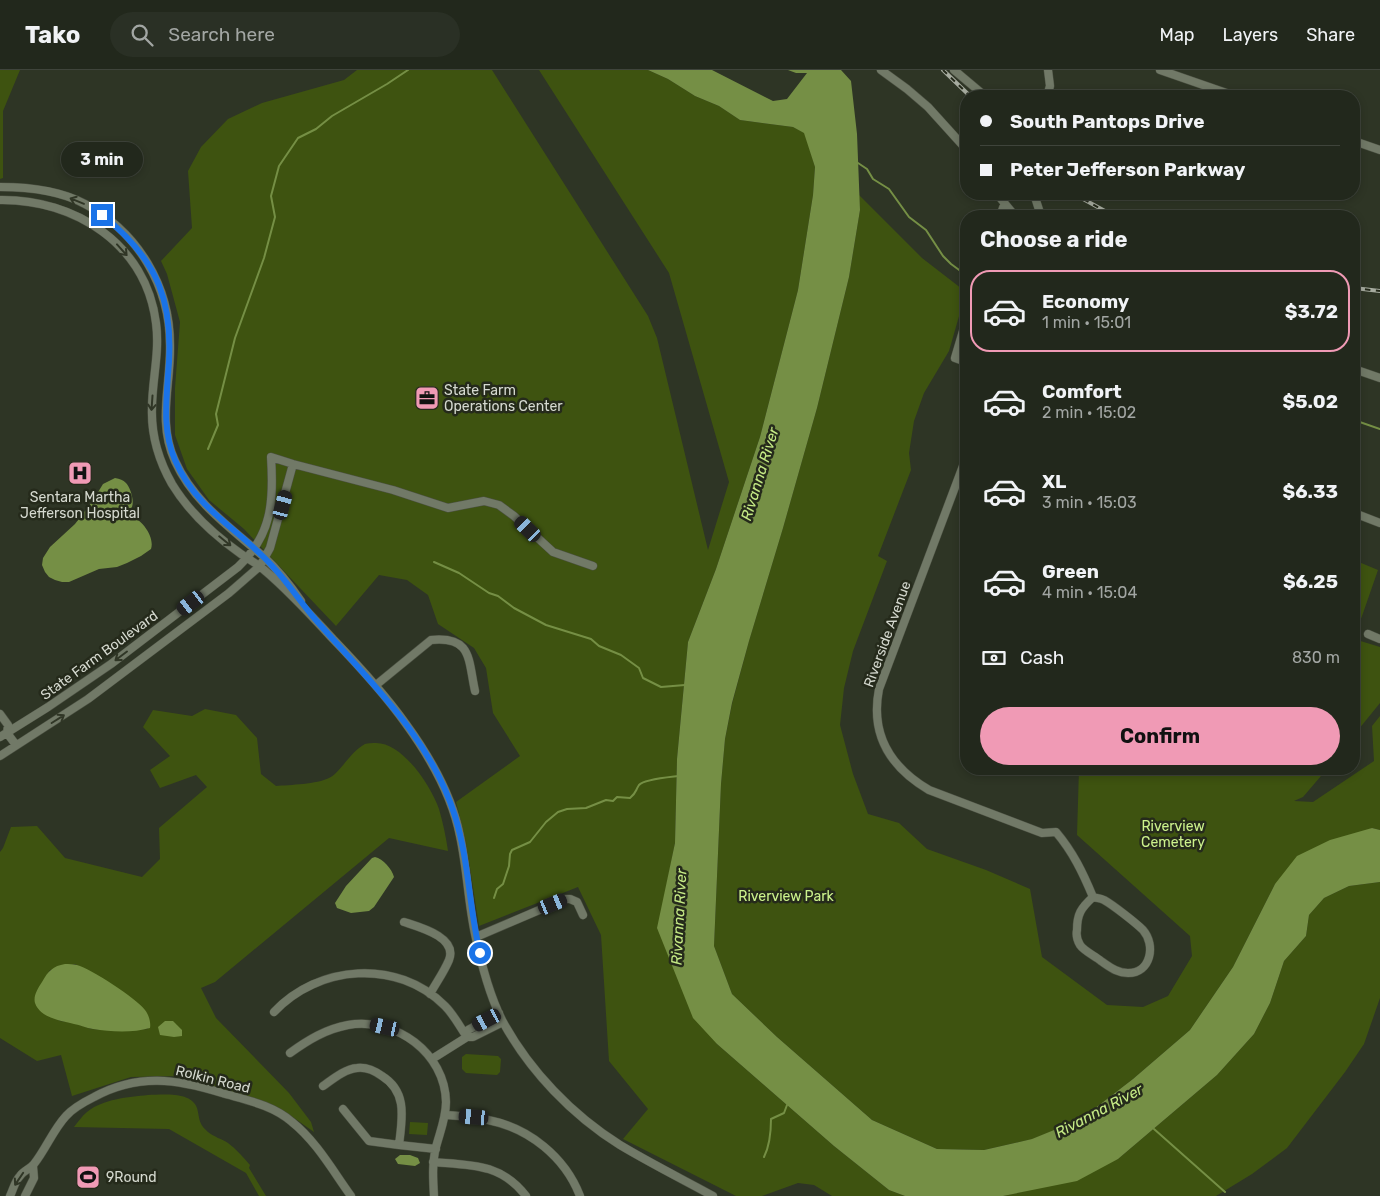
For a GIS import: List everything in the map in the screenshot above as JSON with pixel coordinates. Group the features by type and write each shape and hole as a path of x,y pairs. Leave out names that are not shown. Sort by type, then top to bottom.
{"street":[{"path":"880,70 928,107 960,142"},
{"path":"954,70 978,90"},
{"path":"1048,70 1049,90"},
{"path":"1160,70 1218,90"},
{"path":"1360,142 1380,150"},
{"path":"0,187 23,187 47,191 84,203 122,231 139,250 159,284 166,304 170,347 164,411 168,441 174,460 194,494 265,558 291,587 313,618"},
{"path":"0,200 22,200 44,204 78,215 113,240 129,258 147,289 156,323 157,346 152,410 155,444 162,465 185,504 222,539 260,566 313,618 376,685 413,734 440,779 460,834 476,937 491,992 503,1022 538,1072 565,1102 583,1118 621,1145 713,1196"},
{"path":"1001,200 1009,210"},
{"path":"1002,210 1004,205"},
{"path":"960,341 955,358 960,360"},
{"path":"1360,371 1380,378"},
{"name":"State Farm Boulevard","path":"2,734 48,708 111,664 248,558 255,550 264,532 272,504 271,457 393,490 448,508 484,501 499,505 514,516 553,552 593,566"},
{"name":"State Farm Boulevard","path":"0,756 121,675 229,594 260,566 265,558 280,516 292,464"},
{"name":"Riverside Avenue","path":"960,474 879,689 876,712 883,743 892,760 907,776 942,796 1042,832 1056,832 1069,848 1082,872 1092,897"},
{"path":"1360,515 1380,523"},
{"path":"1368,634 1380,639"},
{"path":"376,685 431,640 436,640 458,643 465,649 475,691"},
{"path":"0,714 8,725 2,734 16,744"},
{"path":"1092,897 1103,900 1142,929 1148,938 1151,949 1150,957 1139,971 1129,973 1115,971 1080,946 1076,937 1077,919 1082,907 1092,897"},
{"path":"476,937 565,899 577,902 583,915"},
{"path":"404,922 424,929 442,939 450,950 449,960 430,994"},
{"path":"274,1012 286,1000 306,986 326,978 354,973 378,974 418,986 430,994 448,1010 467,1037"},
{"path":"467,1037 468,1030 499,1013"},
{"path":"432,1059 467,1037 473,1037 503,1022"},
{"path":"290,1053 325,1032 350,1025 367,1024 385,1027 404,1035 420,1046 432,1059 442,1079 446,1097 445,1115 433,1162 434,1196"},
{"path":"323,1086 346,1072 357,1068 374,1070 391,1081 400,1094 403,1116 399,1145"},
{"name":"Rolkin Road","path":"10,1196 20,1174 33,1166 64,1118 88,1100 107,1090 144,1081 177,1081 262,1105 284,1116 306,1135 351,1196"},
{"path":"343,1109 369,1141 436,1149"},
{"path":"445,1115 489,1120 504,1124 531,1137 541,1144 563,1166 580,1196"},
{"path":"433,1162 479,1166 491,1169 512,1181 526,1196"},
{"name":"Rolkin Road","path":"25,1196 34,1178 33,1166"}],"green space":[{"path":"0,70 20,70 3,111 3,178 0,179"},
{"path":"357,70 492,70 648,316 657,338 708,550 729,482 669,273 539,70 648,70 668,79 695,96 719,106 740,120 793,127 805,133 815,167 813,195 798,290 760,437 716,569 688,642 677,759 675,843 658,928 717,1044 834,1146 889,1190 905,1196 832,1196 814,1185 798,1183 762,1196 736,1196 623,1139 648,1109 609,1061 601,935 578,887 479,926 466,842 456,802 520,756 493,713 486,668 474,648 438,624 428,595 407,580 379,575 336,626 244,529 209,500 187,469 175,435 175,388 180,322 167,274 161,261 192,228 188,171 201,147 228,119 262,103 344,80"},
{"path":"859,195 922,258 960,287 960,313 949,351 924,393 914,421 909,453 911,470 878,556 887,561 853,651 844,688 840,725 853,774 868,814 899,823 927,849 986,870 1030,889 1042,957 1107,1005 1143,1007 1168,996 1192,956 1190,936 1077,835 1079,775 1322,775 1303,797 1294,801 1313,802 1353,775 1360,775 1360,770 1374,761 1372,726 1380,716 1380,830 1372,828 1275,884 1233,967 1190,1030 1133,1079 1081,1119 1033,1139 984,1150 937,1149 872,1120 777,1037 732,994 714,946 721,784 725,739 732,704 749,641 817,408 849,277 860,210"},
{"path":"1360,562 1378,570 1360,622"},
{"path":"1360,641 1380,647 1380,703 1360,728"},
{"path":"205,709 236,715 257,738 261,774 276,786 324,780 333,776 365,744 376,743 386,745 396,750 415,767 430,789 439,809 448,851 389,838 215,982 201,988 216,1018 289,1093 311,1122 314,1132 284,1111 182,1076 131,1077 72,1096 61,1055 37,1061 0,1038 0,852 11,827 37,826 65,858 142,877 160,859 159,828 207,787 196,775 160,788 150,770 170,756 143,727 153,710 192,716","holes":["75,964 108,982 140,1006 148,1029 118,1031 91,1029 74,1023 60,1021 39,1009 36,993 50,970"]},
{"path":"1380,882 1380,998 1364,1044 1287,1148 1252,1174 1216,1196 1003,1196 1025,1191 1118,1159 1217,1075 1254,1034 1270,1003 1284,961 1306,936 1309,915 1324,898 1349,886"},
{"path":"466,1054 498,1056 501,1059 500,1072 497,1075 466,1073 462,1069 462,1057"},
{"path":"148,1095 183,1096 194,1103 202,1126 210,1134 237,1150 250,1165 249,1168 266,1196 259,1196 246,1173 169,1129 74,1127 87,1112 100,1104 116,1099"},
{"path":"410,1122 428,1123 427,1135 409,1134"}],"water":[{"name":"Rivanna River","path":"648,70 712,70 773,101 787,99 807,73 796,73 788,70 841,70 851,81 857,134 860,210 849,277 817,408 749,641 732,703 725,739 721,784 714,946 732,994 777,1037 872,1120 937,1149 984,1150 1032,1139 1081,1119 1133,1079 1190,1030 1233,967 1275,884 1297,856 1330,840 1372,828 1380,830 1380,882 1349,886 1324,898 1309,915 1306,936 1284,961 1270,1003 1254,1034 1217,1075 1118,1159 1077,1181 1003,1196 905,1196 889,1190 834,1146 717,1044 693,1018 657,928 675,843 677,759 688,642 716,569 760,437 798,290 813,195 815,167 804,133 793,127 740,120 719,106 695,96 668,79"},
{"path":"115,478 123,480 128,485 133,504 132,508 128,511 113,514 129,515 143,524 151,539 151,549 127,563 117,567 99,569 69,582 62,582 49,577 42,565 43,558 50,547 75,524 103,484"},
{"path":"375,857 387,865 394,877 374,907 369,911 351,913 337,908 335,903 346,886"},
{"path":"65,964 76,965 92,972 133,998 146,1012 150,1028 129,1031 90,1029 58,1020 42,1012 35,1003 38,989 51,970"},
{"path":"165,1021 173,1021 182,1030 182,1036 160,1035 158,1027"},
{"path":"400,1155 410,1155 418,1158 420,1163 415,1166 398,1164 395,1159"}],"waterway":[{"path":"208,449 218,425 216,414 235,338 264,258 275,217 271,196 279,166 298,138 316,129 332,116 408,70"},
{"path":"858,163 867,169 873,179 889,189 909,217 926,230 943,256 960,271"},
{"path":"1360,422 1380,429"},
{"path":"434,562 459,573 489,593 498,596 514,608 546,625 591,639 599,646 621,655 639,668 643,678 661,687 685,685"},
{"path":"494,898 497,889 503,884 512,850 530,842 546,822 558,812 567,809 586,808 606,800 613,801 617,797 630,798 639,785 646,781 678,776"},
{"path":"764,1157 771,1129 771,1119 784,1113 787,1105"},
{"path":"1154,1129 1225,1192"}],"railway":[{"path":"943,70 964,90"},
{"path":"1085,200 1103,210"},
{"path":"1360,289 1380,291"}],"place":[{"name":"State Farm Operations Center","path":"427,398"},
{"name":"Sentara Martha Jefferson Hospital","path":"80,473"},
{"name":"9Round","path":"88,1177"}],"route":[{"path":"102,215 122,231 139,250 159,284 166,304 170,347 164,411 168,441 174,460 194,494 271,564 291,587 313,618 394,706 425,753 440,779 455,815 466,866 474,930 480,953"}],"park label":[{"name":"Riverview Cemetery","path":"1173,834"},
{"name":"Riverview Park","path":"786,896"}]}
